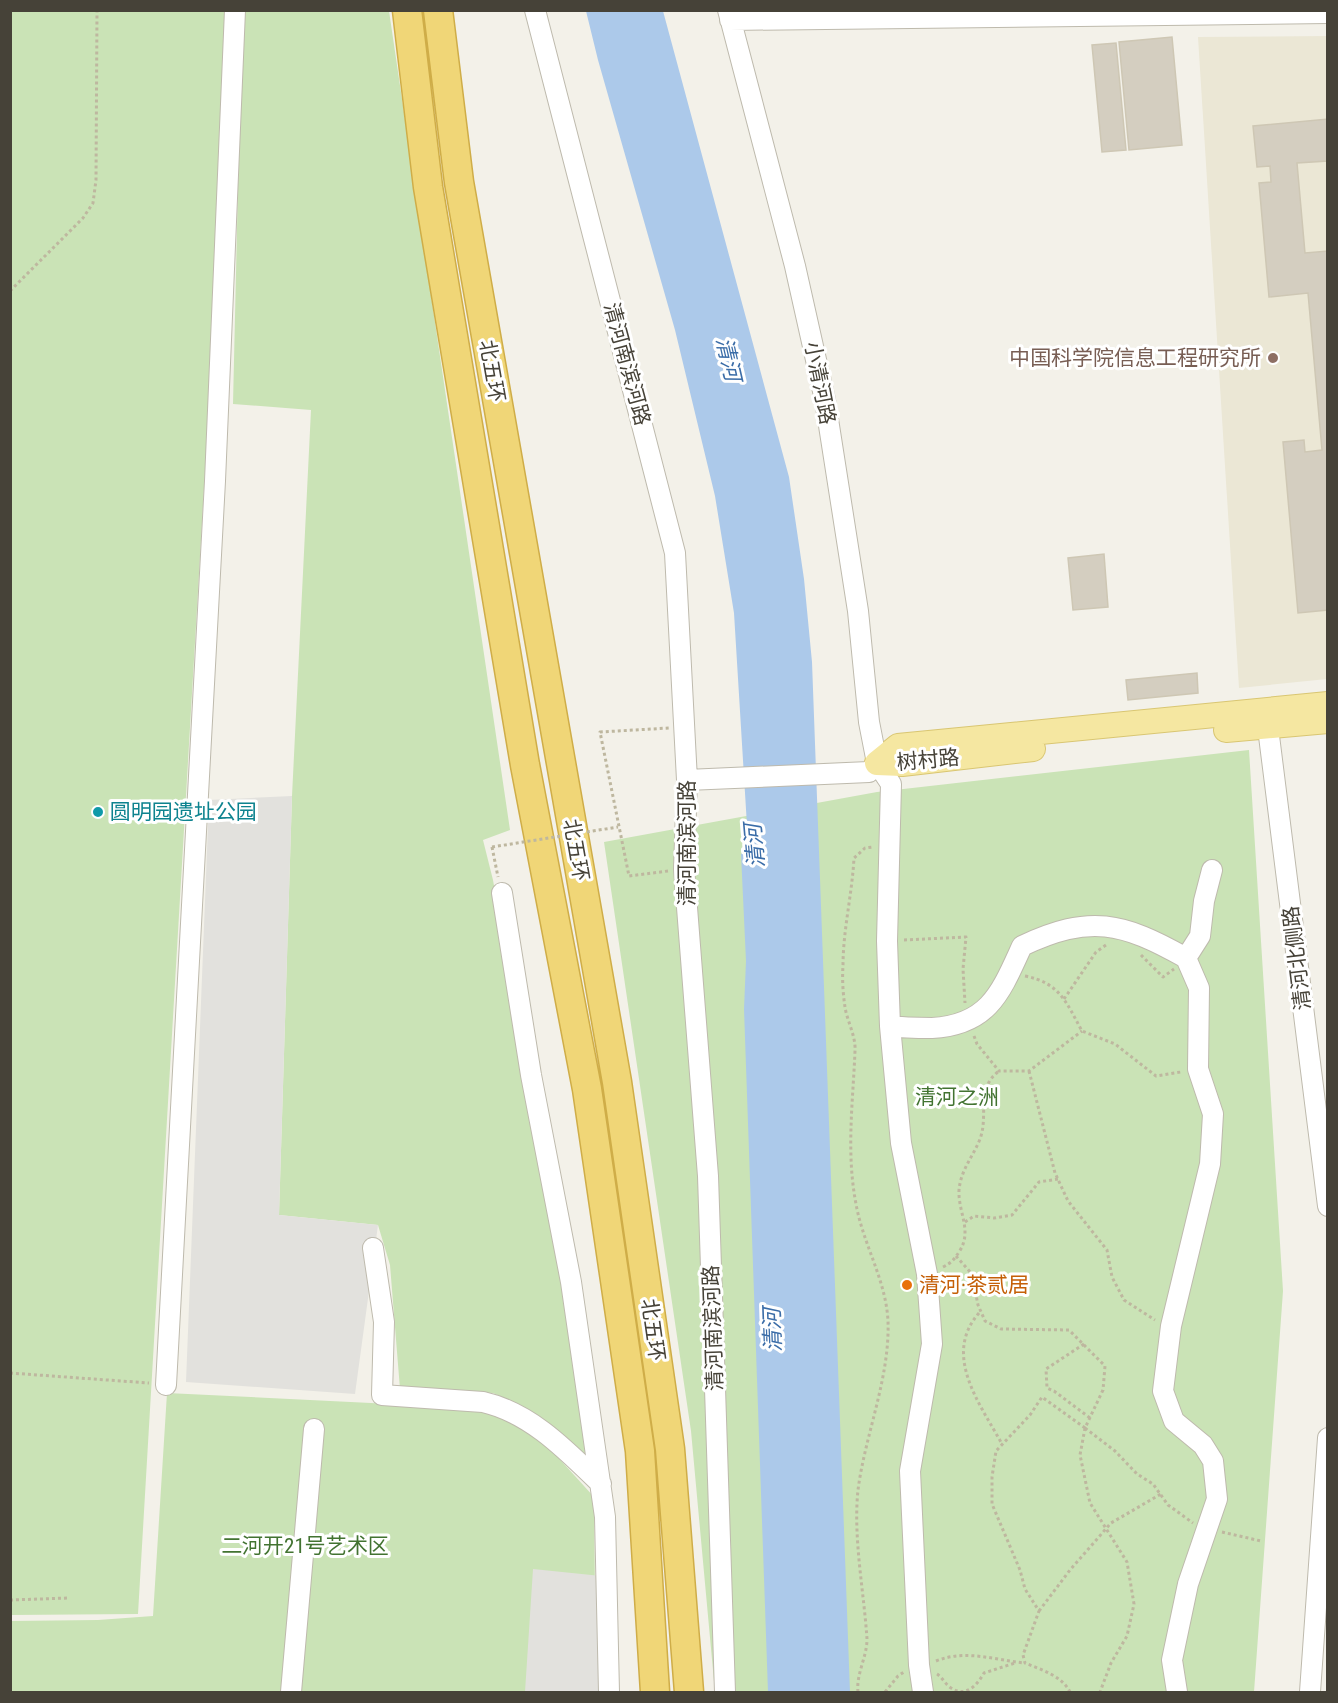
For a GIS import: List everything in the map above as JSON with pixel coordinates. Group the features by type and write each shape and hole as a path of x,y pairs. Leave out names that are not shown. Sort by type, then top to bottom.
{"highway":[{"name":"北五环","path":"407,10 436,234 525,765 587,1089 640,1451 656,1692"},
{"name":"北五环","path":"438,10 459,182 617,1082 670,1449 689,1692"}],"main road":[{"name":"树村路","path":"877,763 902,764 1080,743 1267,718 1328,704"},
{"name":"树村路","path":"1267,718 1328,721"}],"street":[{"path":"166,1385 215,481 235,10"},
{"name":"清河南滨河路","path":"535,10 675,552 686,727 684,869 708,1176 725,1692"},
{"path":"729,15 1328,13"},
{"name":"小清河路","path":"729,15 795,266 825,400 858,611 869,723 877,763 891,784 887,941 890,1026 901,1143 927,1274 932,1344 910,1471 919,1669 923,1692"},
{"name":"清河北侧路","path":"1267,718 1328,1206"},
{"path":"687,780 850,774 869,772 877,763"},
{"path":"1186,958 1200,936 1204,901 1212,870"},
{"path":"502,893 531,1075 571,1282 605,1517 609,1692"},
{"path":"890,1026 948,1027 974,1019 992,1002 1010,973 1022,946 1055,931 1092,924 1142,934 1186,958 1199,988 1198,1069 1213,1114 1210,1164 1171,1326 1163,1390 1173,1421 1203,1445 1213,1461 1217,1499 1188,1584 1172,1660 1177,1692"},
{"path":"373,1248 384,1322 382,1395 483,1402 499,1406 528,1421 562,1446 600,1484"},
{"path":"291,1692 314,1428"},
{"path":"1310,1692 1328,1438"}],"path":[{"path":"10,291 71,232 93,203 96,180 97,10"},
{"path":"684,869 629,876 600,732 686,727"},
{"path":"502,893 492,847 618,827"},
{"path":"858,1692 857,1682 867,1642 860,1564 858,1492 883,1369 888,1323 884,1293 865,1242 856,1204 850,1152 851,1088 855,1048 845,1007 843,967 845,926 852,895 854,858 865,848 890,846"},
{"path":"1064,999 1096,952 1111,941"},
{"path":"1136,950 1163,977 1186,958"},
{"path":"1010,973 1039,979 1053,986 1064,999 1082,1031 1115,1044 1156,1076 1198,1069"},
{"path":"927,1274 951,1263 966,1241 959,1191 964,1165 980,1139 984,1116 982,1096 993,1076 999,1071"},
{"path":"1029,1071 1058,1179 1068,1201 1107,1250 1112,1277 1124,1300 1150,1319 1171,1326"},
{"path":"965,1222 974,1216 994,1218 1012,1215 1039,1182 1058,1179"},
{"path":"956,1256 972,1274 978,1305 986,1321 1000,1329 1069,1330 1105,1366 1103,1390 1085,1428 1080,1455 1090,1503 1127,1562 1134,1604 1127,1636 1111,1663 1100,1692"},
{"path":"979,1313 969,1325 962,1346 967,1379 1002,1444"},
{"path":"1039,1611 1025,1589 1020,1570 992,1504 992,1477 996,1451 1030,1415 1042,1397 1047,1388 1046,1369 1084,1344"},
{"path":"10,1373 166,1385"},
{"path":"1047,1388 1090,1418"},
{"path":"1042,1397 1115,1451 1137,1474 1153,1484 1168,1504 1191,1522 1207,1529 1261,1541"},
{"path":"1025,1663 1023,1655 1039,1611 1070,1570 1106,1529 1134,1507 1161,1494"},
{"path":"10,1600 69,1598"},
{"path":"885,1692 898,1676 951,1655 983,1656 1025,1663 1047,1672 1066,1685 1070,1692"},
{"path":"919,1669 938,1674 951,1688 963,1692 976,1687 984,1673 1017,1662"}],"shaded area":[{"name":"中国科学院信息工程研究所","path":"1327,36 1327,679 1239,688 1198,37"},
{"path":"292,796 279,1215 378,1225 355,1394 186,1382 209,800"},
{"path":"533,1569 601,1576 606,1692 525,1692"}],"green space":[{"name":"圆明园遗址公园","path":"10,11 232,11 138,1614 11,1615"},
{"path":"242,11 389,11 510,830 483,840 493,880 565,1287 589,1462 522,1406 493,1393 400,1389 390,1265 378,1225 279,1215 292,796 311,410 233,404"},
{"name":"清河之洲","path":"1249,750 1283,1291 1254,1692 715,1692 691,1431 604,842 877,792"},
{"name":"二河开21号艺术区","path":"167,1393 493,1409 535,1432 594,1497 596,1692 11,1692 10,1621 98,1620 153,1616"}],"water":[{"name":"清河","path":"586,11 663,11 789,477 804,579 812,662 850,1692 768,1692 744,1009 746,961 741,854 746,851 748,842 734,613 715,496 675,330"}],"building":[{"path":"1172,37 1182,145 1129,150 1119,42"},
{"path":"1116,43 1126,150 1102,152 1092,45"},
{"path":"1328,119 1328,161 1297,163 1305,253 1328,251 1328,610 1298,613 1283,442 1304,440 1305,452 1322,450 1308,293 1269,297 1259,183 1271,182 1270,166 1257,167 1253,126"},
{"path":"1104,554 1108,607 1073,610 1068,558"},
{"path":"1197,673 1198,693 1128,700 1126,680"}],"place":[{"name":"中国科学院信息工程研究所","path":"1273,358"},
{"name":"圆明园遗址公园","path":"98,812"},
{"name":"清河·茶贰居","path":"907,1285"}]}
